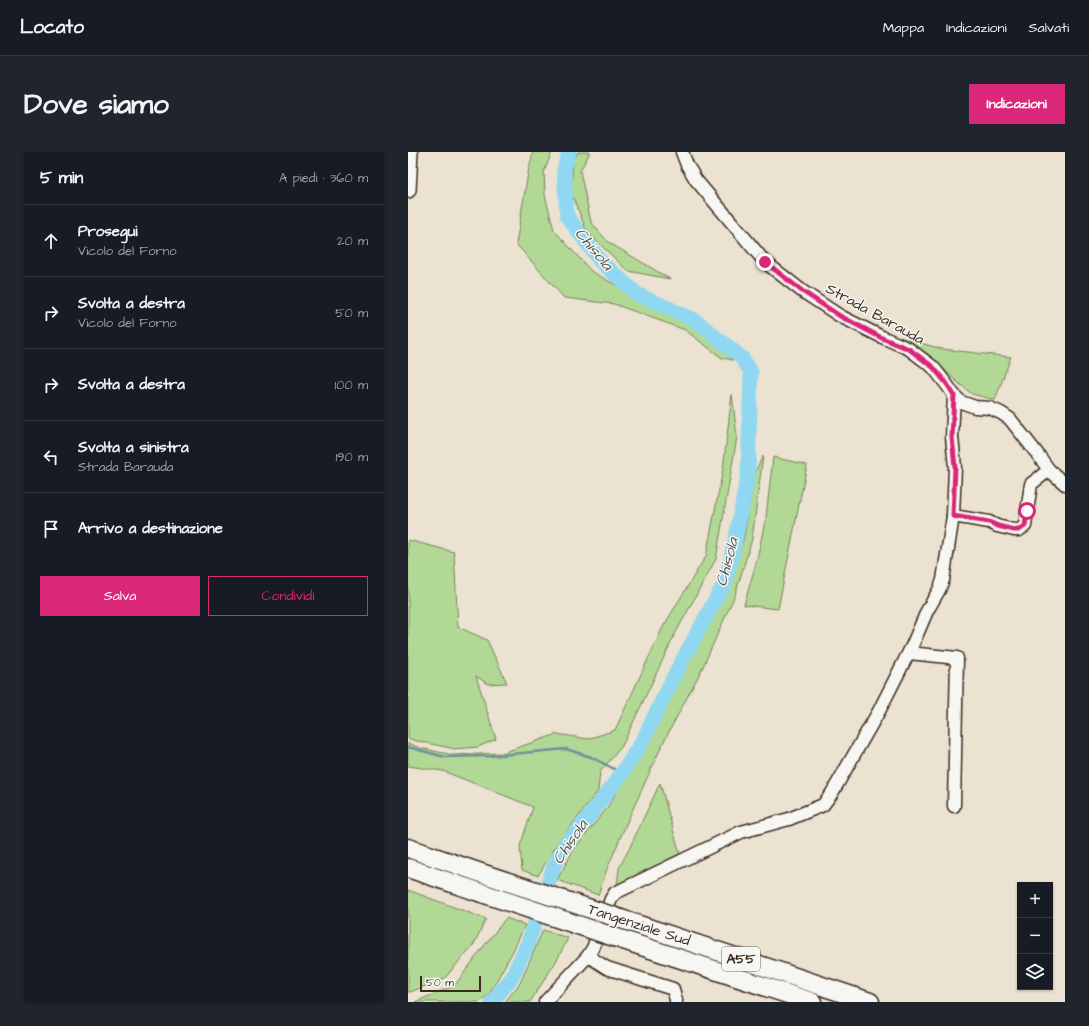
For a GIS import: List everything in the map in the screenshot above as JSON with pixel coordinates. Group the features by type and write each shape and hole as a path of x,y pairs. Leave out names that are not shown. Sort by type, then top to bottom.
{"highway":[{"name":"Tangenziale Sud","path":"408,848 870,1002"},
{"name":"Tangenziale Sud","path":"408,868 812,1002"}],"main road":[{"path":"408,190 410,152"}],"street":[{"name":"Strada Barauda","path":"682,152 687,165 696,180 765,262 802,291 840,316 882,338 909,349 933,367 961,402 975,407 990,408 1010,419 1049,470 1065,484"},
{"path":"545,1002 588,956 593,948 611,899 615,893 741,832 789,819 823,805 832,793 909,653 927,611 943,580 953,516 955,467 952,437 954,395"},
{"path":"953,516 989,522 998,526 1019,530 1025,526 1031,484 1049,470"},
{"path":"909,653 957,658 954,806"},
{"path":"588,956 607,968 673,989 676,1002"}],"green space":[{"path":"533,152 552,152 544,172 545,195 554,230 591,271 630,293 692,324 733,360 722,358 685,330 614,304 564,298 516,244"},
{"path":"578,152 590,152 580,171 591,222 608,242 670,279 628,271 587,232 571,192 573,161"},
{"path":"895,336 942,349 1011,357 995,400 972,394 923,351"},
{"path":"732,394 737,437 716,559 674,636 622,746 600,772 598,791 555,847 538,876 522,870 520,846 533,807 443,771 408,766 408,743 420,748 453,755 502,753 557,734 588,739 615,730 663,627 706,556 723,469"},
{"path":"763,456 752,539 735,595 701,671 663,743 627,822 607,869 598,895 557,880 574,849 607,808 651,735 688,661 727,591 744,537 754,474"},
{"path":"773,457 807,465 778,609 744,605 756,563 766,517"},
{"path":"408,540 454,552 458,627 487,640 507,683 488,684 476,676 496,739 478,747 455,749 408,739"},
{"path":"660,783 680,854 617,885 619,868"},
{"path":"408,890 486,919 474,944 444,979 410,992 408,992"},
{"path":"506,918 525,925 513,951 489,994 480,1002 415,1002 455,985"},
{"path":"543,930 568,938 557,960 530,1002 505,1002 520,983"}],"waterway":[{"name":"Chisola","path":"492,1002 512,977 528,943 554,866 565,845 622,773 643,740 676,672 726,580 748,474 751,372 741,357 695,320 637,294 600,261 567,216 564,170 569,152"},
{"path":"408,747 445,757 489,756 566,749 591,757 622,773"}],"route":[{"path":"765,262 802,291 840,316 882,338 909,349 933,367 947,384 954,395 952,437 955,467 953,516 989,522 994,525 1019,530 1025,526 1027,511"}]}
